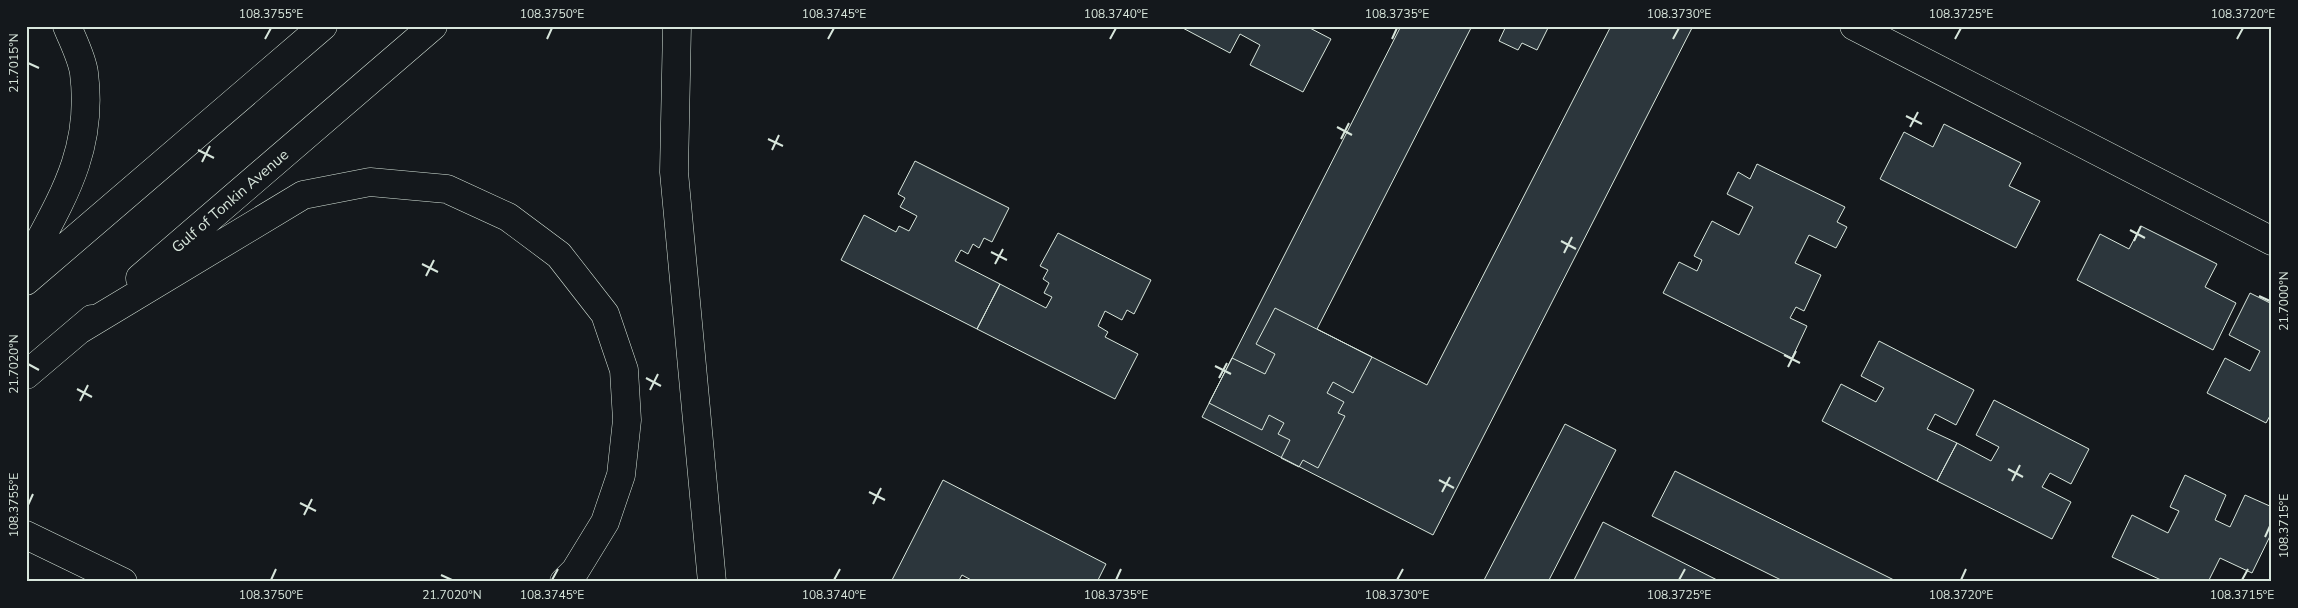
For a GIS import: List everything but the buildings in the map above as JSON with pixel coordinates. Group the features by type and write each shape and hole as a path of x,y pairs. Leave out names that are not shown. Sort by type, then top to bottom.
{"main road":[{"path":"26,266 71,180 86,126 84,72 67,26"},
{"path":"26,281 322,26"},
{"name":"Gulf of Tonkin Avenue","path":"26,375 433,26"},
{"path":"677,26 674,172 712,582"},
{"path":"1854,26 2272,241"},
{"path":"79,330 303,195 370,182 447,189 508,217 559,255 605,314 624,370 627,420 620,475 605,522 574,571 564,582"},
{"path":"26,535 122,582"}]}
